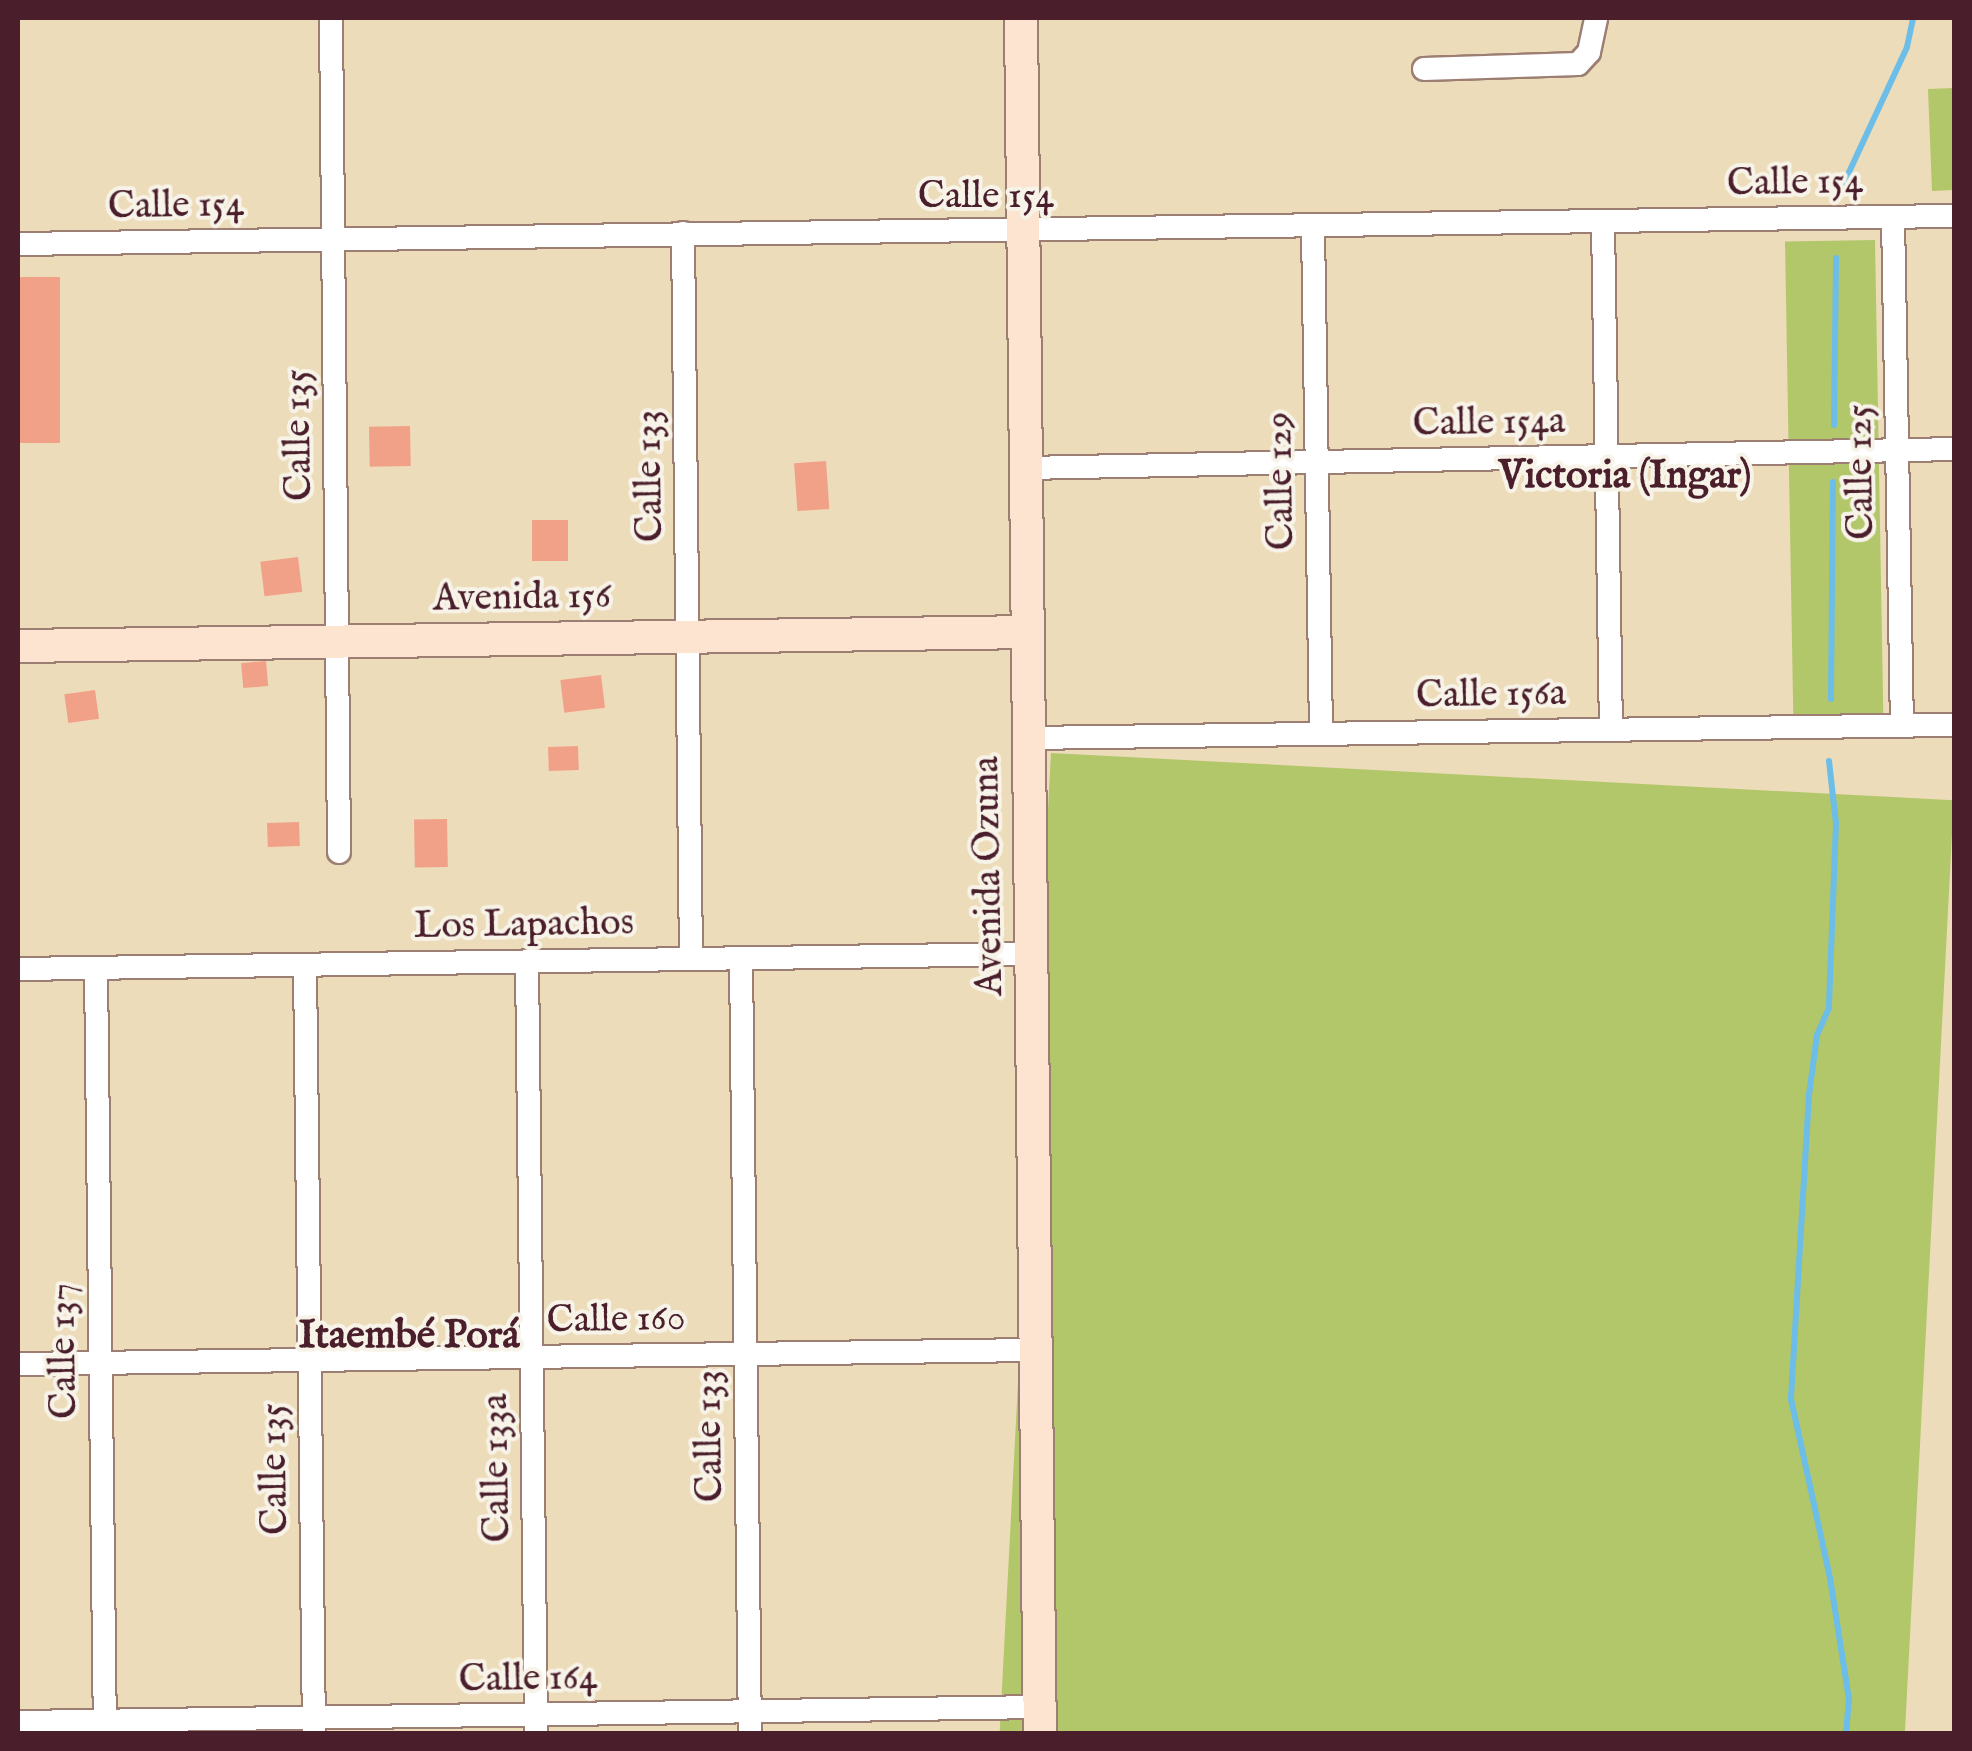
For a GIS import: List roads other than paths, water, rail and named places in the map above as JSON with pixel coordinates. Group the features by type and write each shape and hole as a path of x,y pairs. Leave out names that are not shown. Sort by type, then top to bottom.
{"main road":[{"name":"Avenida Ozuna","path":"1020,18 1040,1720"},
{"name":"Avenida 156","path":"18,646 1028,632"}],"street":[{"name":"Calle 135","path":"332,18 339,852"},
{"path":"1424,69 1578,64 1589,52 1596,20"},
{"name":"Calle 154","path":"18,244 683,233 1023,234 1954,216"},
{"name":"Calle 125","path":"1894,217 1902,725"},
{"path":"1603,222 1611,730"},
{"name":"Calle 129","path":"1313,228 1321,734"},
{"name":"Calle 133","path":"683,233 691,959"},
{"name":"Calle 154a","path":"1026,468 1954,449"},
{"name":"Calle 156a","path":"1029,738 1954,724"},
{"name":"Los Lapachos","path":"18,968 1031,954"},
{"name":"Calle 133","path":"741,958 749,1722"},
{"name":"Calle 133a","path":"527,961 536,1724"},
{"name":"Calle 135","path":"305,964 314,1726"},
{"name":"Calle 137","path":"96,968 105,1727"},
{"name":"Calle 160","path":"18,1364 1036,1350"},
{"name":"Calle 164","path":"18,1722 105,1727 1040,1720"}],"waterway":[{"path":"1837,198 1907,47 1913,18"},
{"path":"1834,425 1836,258"},
{"path":"1831,699 1833,482"},
{"path":"1829,761 1836,823 1829,1008 1817,1035 1809,1095 1791,1399 1830,1578 1849,1699 1846,1734"}],"district":[{"name":"Victoria (Ingar)","path":"1625,477"},
{"name":"Itaembé Porá","path":"409,1337"}]}
